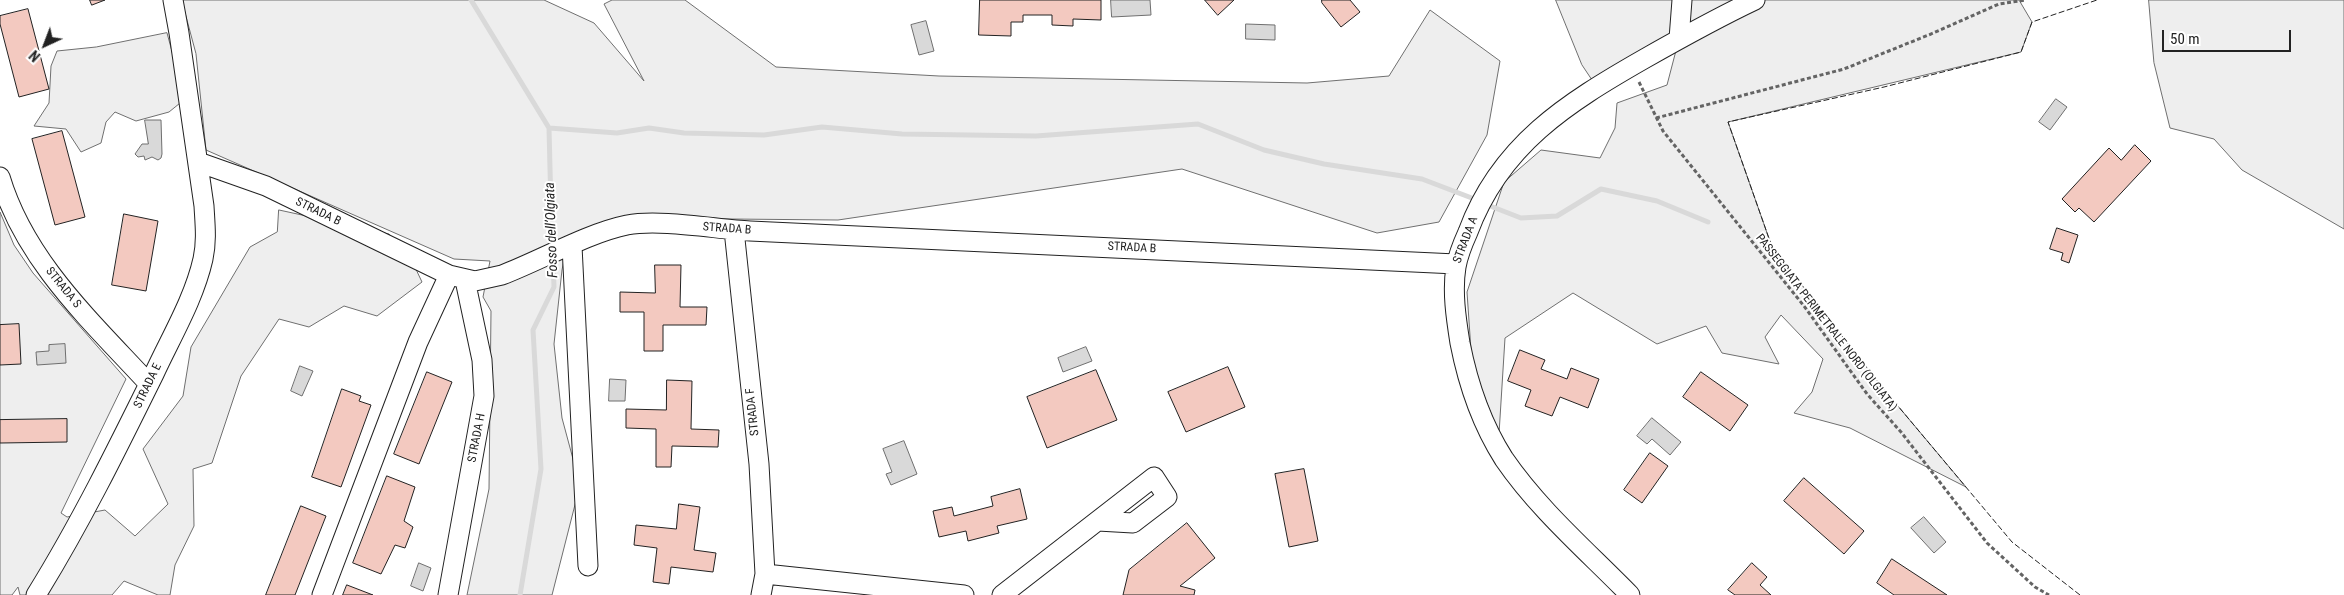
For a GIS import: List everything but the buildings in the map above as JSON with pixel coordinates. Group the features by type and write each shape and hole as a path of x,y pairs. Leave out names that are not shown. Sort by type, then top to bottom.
{"street":[{"path":"173,0 180,33 198,162"},
{"path":"1679,39 1682,0"},
{"name":"STRADA A","path":"1630,595 1543,506 1518,477 1490,435 1470,388 1464,361 1457,317 1456,264 1482,203 1516,151 1535,131 1581,96 1716,18 1755,0"},
{"name":"STRADA B","path":"198,162 254,181 457,278 493,278 609,230 629,225 652,224 734,230 1456,264"},
{"name":"STRADA E","path":"36,595 82,518 149,384 193,289 203,258 206,232 198,162"},
{"name":"STRADA S","path":"0,177 20,226 42,262 88,320 149,384"},
{"name":"STRADA F","path":"734,230 759,464 765,574 761,595"},
{"path":"559,251 588,566"},
{"path":"322,595 418,342 457,278"},
{"name":"STRADA H","path":"448,595 484,396 482,360 457,278"},
{"path":"1002,595 1098,521"},
{"path":"765,574 964,595"}],"path":[{"path":"1656,118 1844,70 1999,4 2026,0"},
{"name":"PASSEGGIATA PERIMETRALE NORD (OLGIATA)","path":"1632,66 1663,131 1804,306 1867,394 1901,432 1987,543 2035,587 2049,595"}],"shaded area":[{"path":"182,0 544,0 594,23 644,81 604,4 612,0 685,0 776,67 939,76 1307,83 1389,76 1430,10 1500,61 1487,135 1439,222 1377,233 1182,169 838,220 621,218 568,238 562,270 554,344 562,418 580,485 552,595 467,595 489,489 491,311 483,297 490,261 454,259 206,150 196,54"},
{"path":"1111,0 1150,0 1151,15 1112,17"},
{"path":"1556,0 1674,0 1671,44 1594,83 1582,65"},
{"path":"1682,0 2019,0 2032,22 2021,52 1728,122 1772,247 1882,387 1966,487 1850,428 1794,413 1812,392 1823,359 1781,315 1765,337 1779,364 1722,353 1706,326 1657,344 1573,293 1505,338 1499,434 1472,365 1467,292 1504,182 1541,150 1600,158 1615,128 1617,103 1667,85 1679,39"},
{"path":"2149,0 2344,0 2344,229 2242,170 2214,139 2170,128 2154,63"},
{"path":"926,21 934,51 919,55 911,25"},
{"path":"1246,24 1275,25 1275,40 1246,39"},
{"path":"167,33 185,99 169,112 136,121 115,112 106,122 101,143 81,152 66,129 34,126 49,103 51,66 57,51 96,47"},
{"path":"2056,99 2067,107 2050,130 2039,122"},
{"path":"145,120 161,120 162,154 158,160 152,157 145,160 144,156 138,157 135,154 142,144 148,144"},
{"path":"279,210 389,234 413,263 422,282 377,316 344,306 309,327 279,319 241,376 212,463 193,469 194,526 175,565 170,595 158,595 124,581 112,595 20,595 18,587 12,595 0,595 0,212 14,245 33,273 126,379 61,513 67,517 105,510 135,536 168,504 143,449 183,396 191,347 250,247 277,232"},
{"path":"65,344 66,363 37,365 36,352 49,351 49,345"},
{"path":"1086,347 1092,361 1063,372 1058,358"},
{"path":"300,366 313,371 302,396 291,391"},
{"path":"610,379 626,380 625,401 609,401"},
{"path":"1652,418 1681,442 1670,455 1652,439 1647,444 1637,436"},
{"path":"904,441 917,474 891,485 886,474 892,472 883,449"},
{"path":"1924,517 1946,542 1934,553 1911,528"},
{"path":"419,563 431,568 423,591 411,586"}],"waterway":[{"name":"Fosso dell’Olgiata","path":"471,0 549,128 552,249"},
{"path":"549,128 617,133 649,128 684,133 764,135 822,127 902,134 1036,136 1198,124 1264,150 1324,164 1422,179 1477,200"},
{"path":"1485,204 1521,218 1557,216 1601,189 1657,201 1708,222"},
{"name":"Fosso dell’Olgiata","path":"520,595 541,469 533,330 554,287 553,257"}],"fence":[{"path":"2080,595 2012,542 1882,387 1772,247 1728,122 1884,87 2021,52 2032,22 2097,0"}]}
